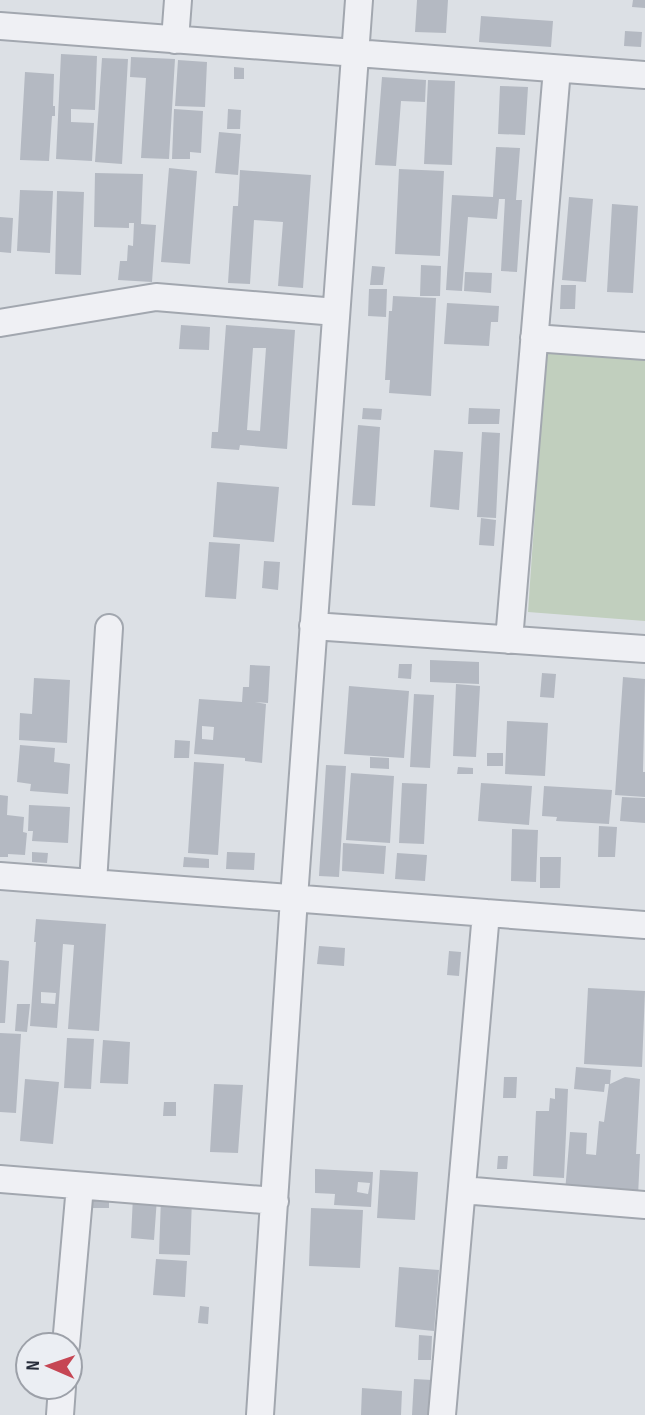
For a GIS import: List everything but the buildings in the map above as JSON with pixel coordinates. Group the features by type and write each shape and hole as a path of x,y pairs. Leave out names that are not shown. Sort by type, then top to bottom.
{"street":[{"path":"176,40 178,0"},
{"path":"260,1415 313,626 359,0"},
{"path":"0,26 645,75"},
{"path":"509,639 557,69"},
{"path":"0,323 156,297 336,312"},
{"path":"534,338 645,346"},
{"path":"313,626 645,649"},
{"path":"93,883 109,628"},
{"path":"0,876 645,925"},
{"path":"442,1415 486,913"},
{"path":"0,1179 275,1201"},
{"path":"67,1331 80,1186"},
{"path":"462,1190 645,1205"}],"green space":[{"path":"546,351 645,358 645,621 528,612"}]}
